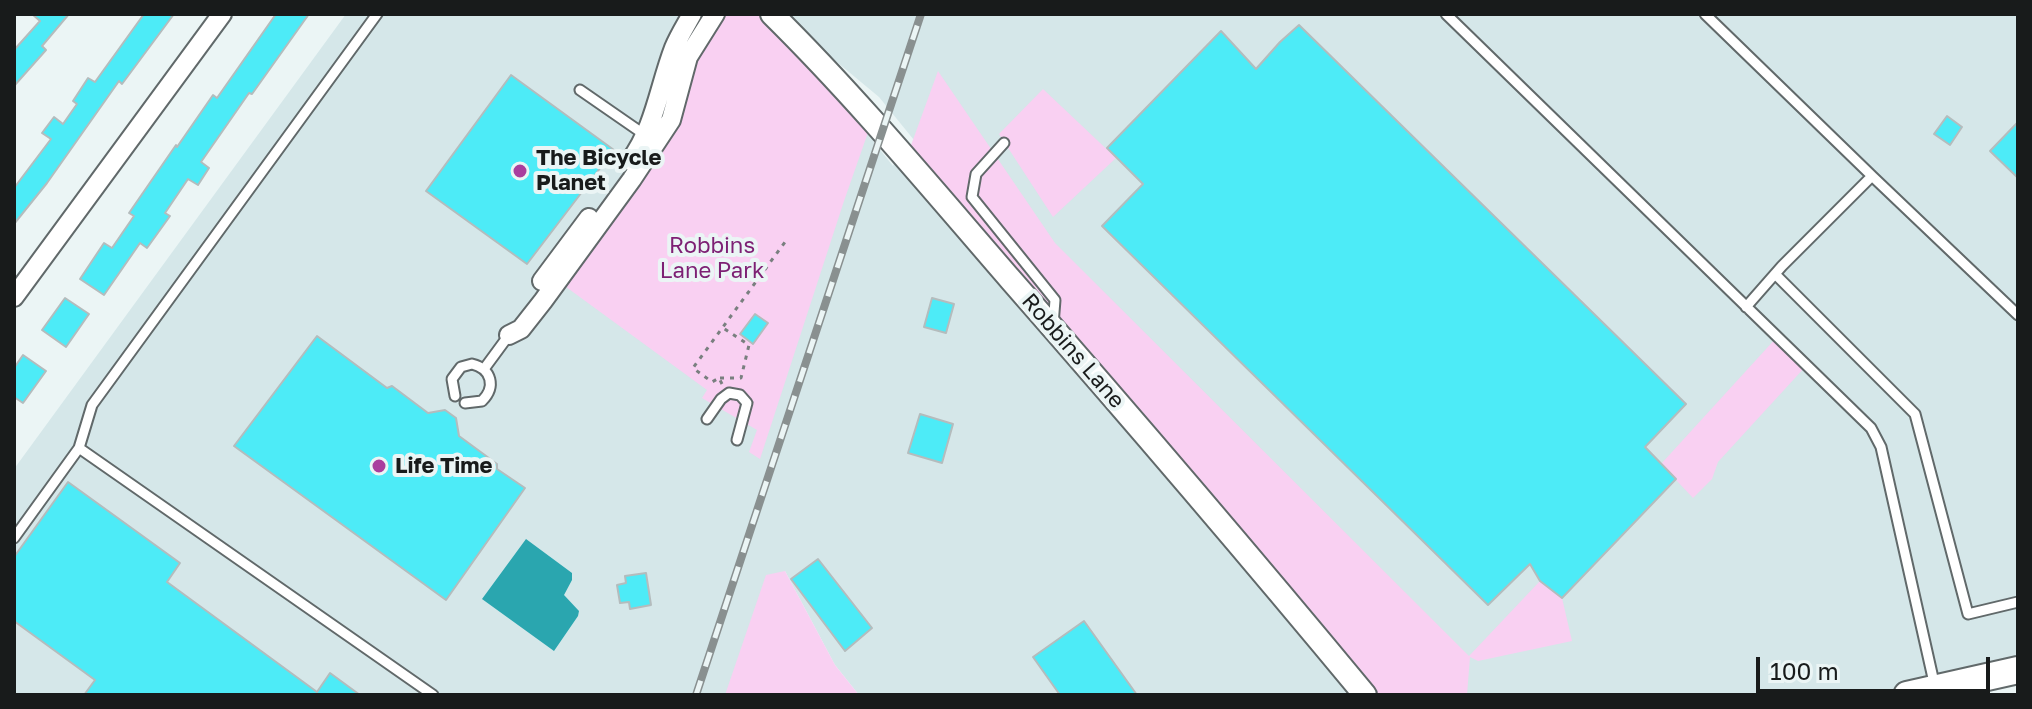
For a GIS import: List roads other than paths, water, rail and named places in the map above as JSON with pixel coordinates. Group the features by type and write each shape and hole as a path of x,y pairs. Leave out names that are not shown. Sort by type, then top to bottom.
{"main road":[{"path":"1907,695 2018,670"}],"street":[{"path":"14,297 222,14"},
{"path":"509,335 512,323 638,150 657,108 674,48 692,14"},
{"path":"509,335 529,320 671,120 688,57 715,14"},
{"name":"Robbins Lane","path":"772,14 835,78 1193,488 1365,695"}],"lane":[{"path":"14,538 79,448 92,405 377,14"},
{"path":"1446,14 1871,428 1881,447 1936,688"},
{"path":"1705,14 2018,315"},
{"path":"580,90 645,135"},
{"path":"1004,143 976,174 972,197 1055,300 1053,328"},
{"path":"1746,307 1872,176"},
{"path":"1775,274 1915,414 1968,614 2018,602"},
{"path":"484,369 509,335"},
{"path":"455,396 451,385 457,370 472,364 484,369 491,379 490,391 482,401 465,403"},
{"path":"707,419 726,395 740,395 747,403 737,440"},
{"path":"79,448 433,695"}],"water":[{"path":"526,539 572,573 564,595 579,611 578,616 554,651 482,599"}],"railway":[{"path":"696,695 921,14"}],"place":[{"name":"The Bicycle Planet","path":"520,171"},
{"name":"Life Time","path":"379,466"}],"park label":[{"name":"Robbins Lane Park","path":"712,258"}]}
